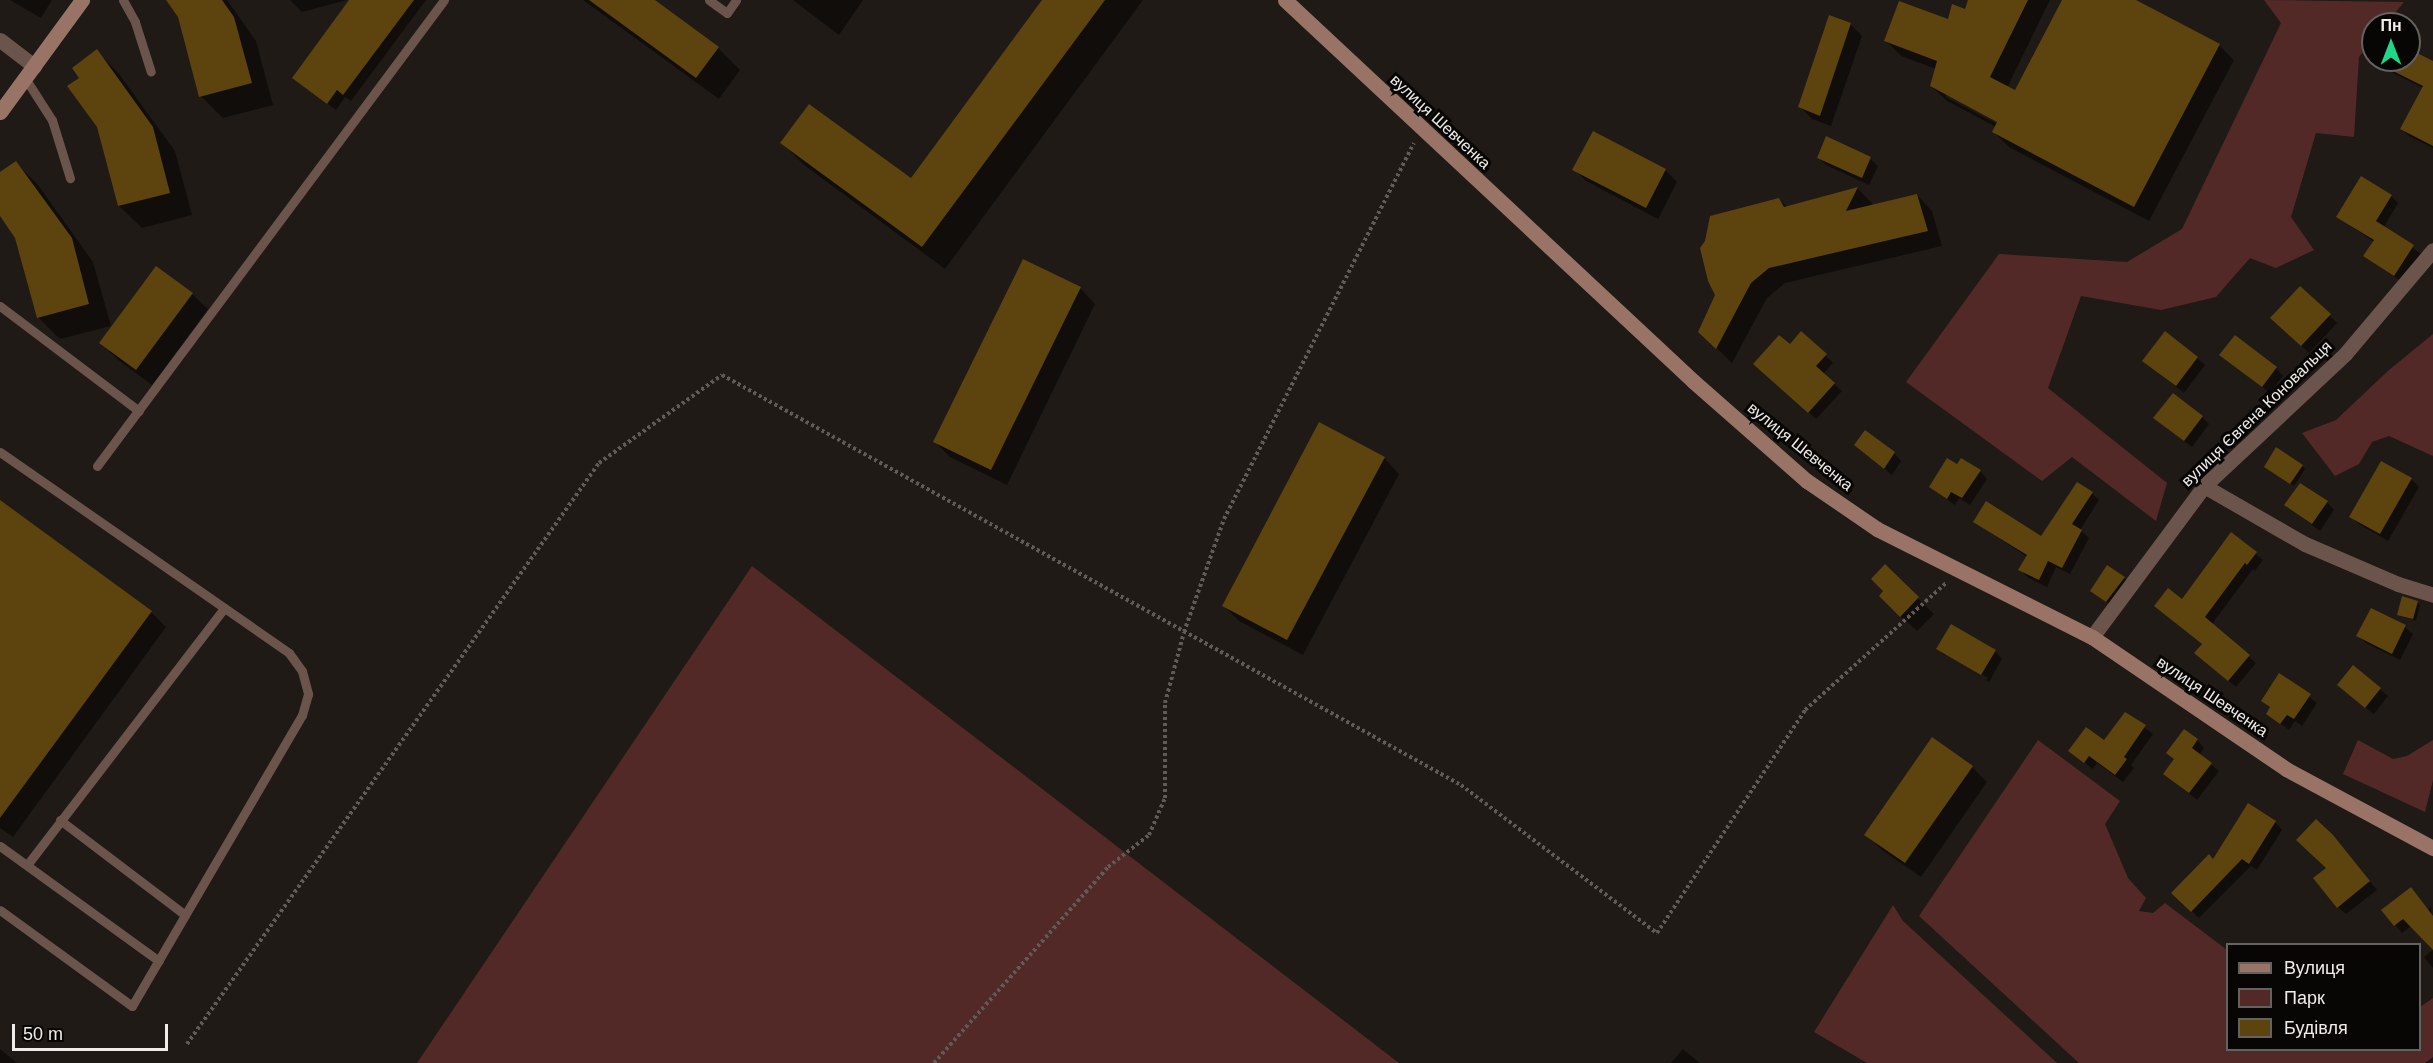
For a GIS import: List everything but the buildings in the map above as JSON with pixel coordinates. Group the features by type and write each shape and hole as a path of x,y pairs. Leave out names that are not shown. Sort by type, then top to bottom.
{"street":[{"path":"0,112 82,0"},
{"name":"вулиця Шевченка","path":"1285,0 1693,381 1807,481 1877,529 2092,637 2286,769 2433,848"},
{"path":"0,40 29,72"},
{"name":"вулиця Євгена Коновальця","path":"2092,637 2204,486 2344,354 2433,250"},
{"path":"2204,486 2305,544 2398,584 2433,595"}],"lane":[{"path":"123,0 135,22 151,72"},
{"path":"98,465 444,0"},
{"path":"710,0 727,13 736,0"},
{"path":"29,72 52,120 70,178"},
{"path":"0,306 139,411"},
{"path":"0,452 289,653 302,671 308,694 302,715 132,1006 0,910"},
{"path":"27,865 224,608"},
{"path":"60,820 185,915"},
{"path":"0,846 159,961"}],"path":[{"path":"934,1063 1108,867 1149,835 1165,798 1165,703 1184,632 1224,519 1421,129"},
{"path":"187,1044 599,463 722,375 1461,785 1657,933 1805,710 1959,571"}],"green space":[{"path":"2264,0 2404,2 2396,12 2361,12 2361,55 2354,137 2316,133 2291,217 2314,250 2276,268 2250,258 2216,297 2161,310 2081,296 2048,388 2167,483 2156,521 2072,457 2042,481 1906,382 1999,254 2127,262 2182,229 2281,23"},
{"path":"2433,334 2433,456 2389,436 2372,442 2359,464 2335,476 2302,433 2336,420 2389,370"},
{"path":"752,566 1399,1063 417,1063"},
{"path":"2038,740 2120,801 2105,824 2128,878 2146,898 2139,911 2153,913 2165,903 2226,949 2226,1051 2421,1051 2421,1006 2433,998 2433,1057 2425,1063 2079,1063 1919,916"},
{"path":"2358,740 2393,759 2407,756 2433,740 2433,780 2425,812 2343,774"},
{"path":"1893,905 1903,921 2057,1063 1867,1063 1814,1032"}]}
